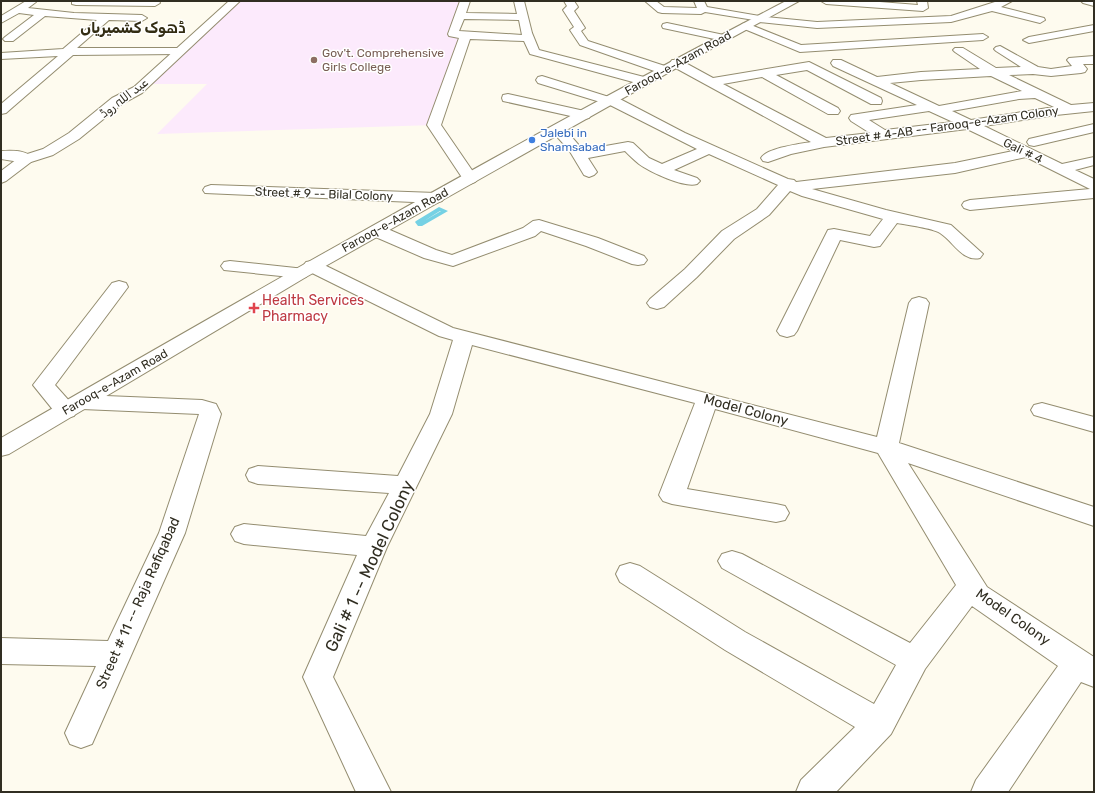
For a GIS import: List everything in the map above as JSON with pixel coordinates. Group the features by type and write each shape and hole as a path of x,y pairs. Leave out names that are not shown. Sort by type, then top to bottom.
{"street":[{"path":"1,20 33,1 39,1"},
{"name":"عبد اللہ روڈ","path":"1,178 26,159 48,152 74,136 117,101 138,90 234,1"},
{"name":"Street # 4-AB -- Farooq-e-Azam Colony","path":"569,1 573,7 568,10 584,43 670,67 710,82 824,143 1094,107"},
{"path":"650,1 662,10 701,11 701,5 756,21 817,25 951,19 989,8 1003,1"},
{"name":"Farooq-e-Azam Road","path":"1,448 306,270 644,81 794,1"},
{"path":"826,1 923,8 922,1"},
{"path":"1086,1 1094,3"},
{"path":"66,2 155,3"},
{"path":"529,38 465,36 453,34 462,8 521,8 534,52 644,81"},
{"path":"989,8 1040,20"},
{"path":"1,9 19,9 106,18 142,18"},
{"path":"9,39 44,12"},
{"path":"971,13 992,19"},
{"path":"1,110 16,99 106,18"},
{"path":"756,21 800,49 983,37"},
{"path":"667,26 724,38"},
{"path":"1029,40 1094,28"},
{"path":"465,36 434,124 470,179"},
{"path":"1000,49 1039,72 1082,69 1094,70"},
{"path":"959,50 993,72 1071,110"},
{"path":"1,56 179,51"},
{"path":"1082,69 1073,60 1094,60"},
{"name":"Gali # 4","path":"837,63 968,124 1030,147 1059,169 1094,185"},
{"path":"710,82 809,66 876,101"},
{"path":"875,81 1034,70"},
{"path":"1047,72 1065,79"},
{"path":"765,74 833,112"},
{"path":"542,80 610,100 680,136 808,193 893,217 945,229 974,254"},
{"path":"993,87 1017,84"},
{"path":"907,96 928,92"},
{"path":"883,135 856,118 1019,95 1036,94"},
{"path":"508,98 584,115"},
{"path":"657,303 691,273 728,235 763,212 792,185 954,168 1094,128"},
{"path":"558,130 575,148 589,172"},
{"path":"768,158 787,151 824,143"},
{"path":"579,154 628,146 644,161 692,182"},
{"path":"662,169 710,149"},
{"path":"1,155 20,156 26,159"},
{"path":"1059,169 1094,161"},
{"name":"Street # 9 -- Bilal Colony","path":"212,190 436,198"},
{"path":"970,205 1094,193"},
{"path":"787,330 834,234 874,242 893,217"},
{"path":"377,231 430,254 453,261 529,232 539,225 592,242 638,260"},
{"path":"230,266 306,270"},
{"name":"Model Colony","path":"306,270 446,332 886,447 977,595 1086,668"},
{"path":"74,406 44,385 119,287"},
{"path":"919,303 886,447 1094,516"},
{"name":"Gali # 1 -- Model Colony","path":"374,792 318,677 374,547 441,414 464,337"},
{"path":"707,400 672,495 776,513"},
{"name":"Street # 11 -- Raja Rafiqabad","path":"74,406 202,407 208,410 210,414 172,533 81,733"},
{"path":"1042,410 1094,424"},
{"path":"258,475 406,485"},
{"path":"244,534 374,547"},
{"path":"732,561 914,660"},
{"path":"630,574 735,641 880,724"},
{"path":"813,792 880,724 914,660 971,587"},
{"path":"1,652 117,654"},
{"path":"988,792 1086,668"}],"shaded area":[{"name":"Gov't. Comprehensive Girls College","path":"234,1 463,1 453,34 465,36 434,125 157,134 207,84 144,84"}],"waterway":[{"path":"439,209 445,211 420,225 418,222 439,209"}],"place":[{"name":"Gov't. Comprehensive Girls College","path":"314,60"},
{"name":"Jalebi in Shamsabad","path":"532,140"},
{"name":"Health Services Pharmacy","path":"254,308"}],"district":[{"name":"ڈھوک کشمیریاں","path":"133,28"}]}
